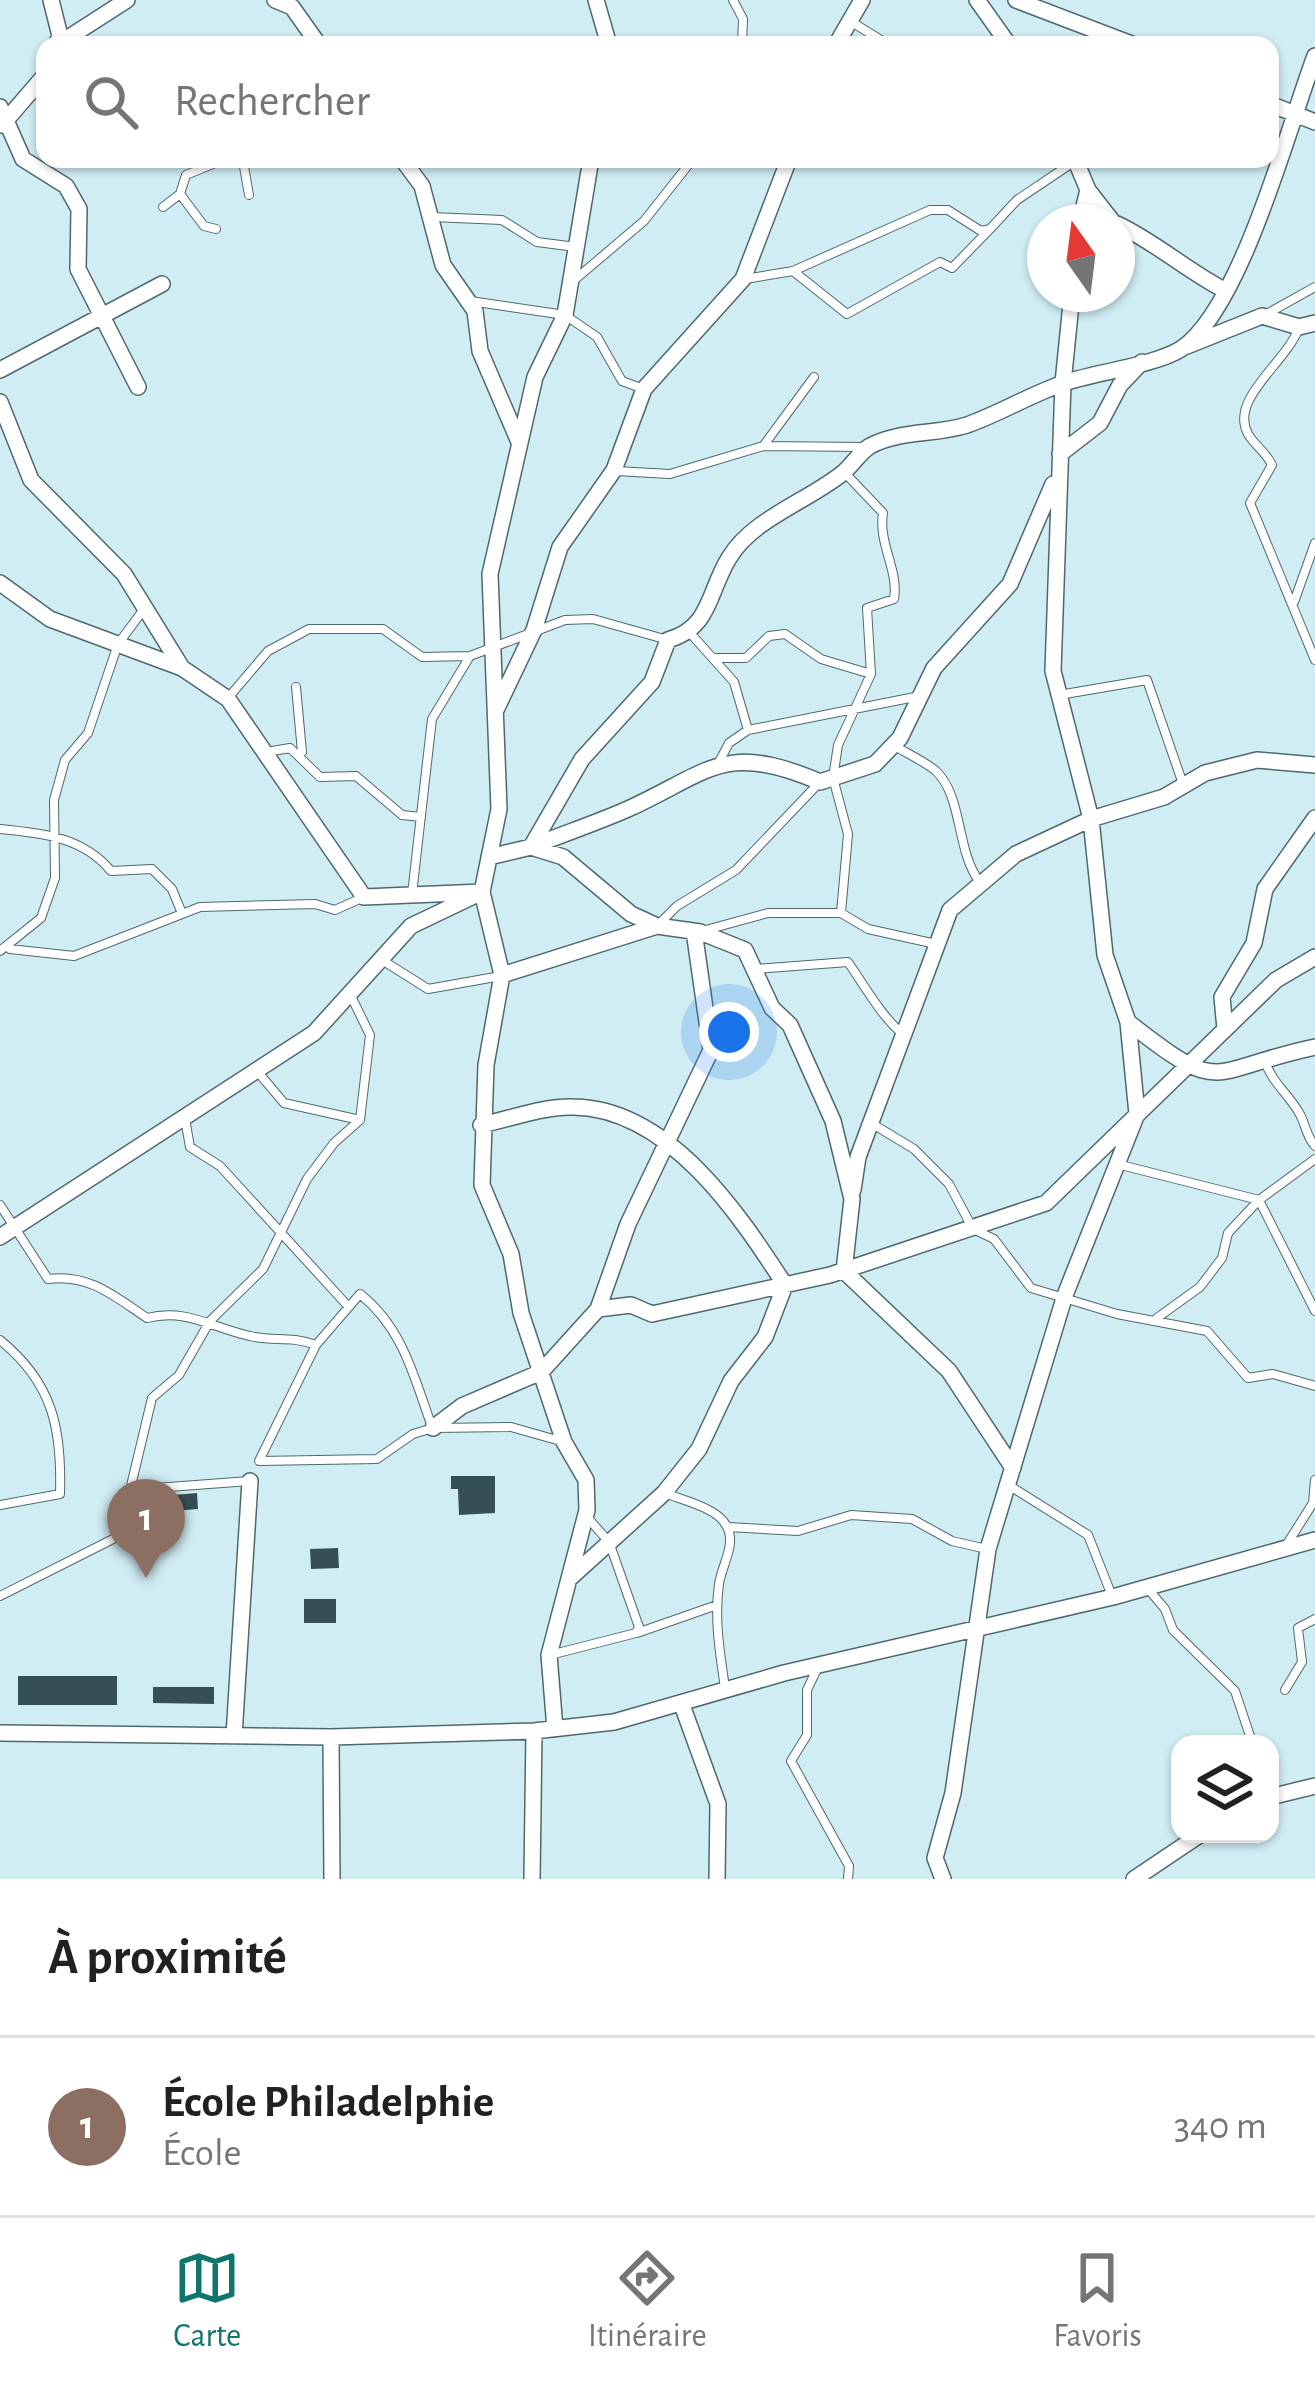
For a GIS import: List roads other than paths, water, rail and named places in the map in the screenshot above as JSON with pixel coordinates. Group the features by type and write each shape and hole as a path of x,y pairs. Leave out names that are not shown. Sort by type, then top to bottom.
{"street":[{"path":"51,0 60,36"},
{"path":"71,36 128,0"},
{"path":"275,0 292,7 313,36"},
{"path":"596,0 606,36"},
{"path":"841,36 862,0"},
{"path":"977,0 1003,36"},
{"path":"1016,0 1110,36"},
{"path":"1279,159 1315,56"},
{"path":"36,97 2,118 23,159 36,167"},
{"path":"1279,108 1315,122"},
{"path":"37,168 66,186 79,209 78,269 138,387"},
{"path":"409,168 422,186 443,265 469,301 480,350 520,445"},
{"path":"555,1730 549,1655 586,1516 586,1480 564,1442 521,1313 511,1254 482,1185 482,1125 502,975 482,892 499,809 490,574 535,377 565,315 589,168"},
{"path":"494,712 534,629 560,547 614,470 644,389 743,279 786,168"},
{"path":"1078,168 1099,204"},
{"path":"1180,349 1221,305 1251,247 1276,168"},
{"path":"1084,204 1088,190"},
{"path":"1135,233 1160,245 1185,270 1226,291"},
{"path":"0,370 162,284"},
{"path":"943,1879 935,1858 953,1792 988,1549 1065,1295 1138,1114 1128,1022 1106,955 1091,820 1053,671 1063,383 1070,312"},
{"path":"531,847 582,759 652,682 668,640 691,634 705,617 719,574 738,542 844,472 868,447 923,430 963,427 1063,383 1180,349 1262,316 1307,325"},
{"path":"489,857 531,847 630,808 719,762 793,770 827,780 874,764 892,746 934,668 1010,584 1046,508 1060,453 1100,423 1120,385 1144,360"},
{"path":"0,402 31,480 124,574 182,668"},
{"path":"0,584 50,619 182,668 227,699 364,897 482,892"},
{"path":"844,1270 852,1198 871,1123 950,910 1016,854 1205,773 1257,760 1315,765"},
{"path":"1225,1029 1222,997 1254,943 1265,889 1315,818"},
{"path":"531,847 563,857 631,914 656,926 697,931 745,950 772,1008 790,1025 832,1121 852,1198"},
{"path":"6,1233 314,1033 411,926 482,892"},
{"path":"502,975 656,926"},
{"path":"433,1428 462,1406 541,1372 598,1309 628,1224 711,1050 697,931"},
{"path":"598,1309 631,1305 652,1314 785,1285 1046,1204 1276,980 1315,957"},
{"path":"1128,1022 1186,1067 1224,1076 1315,1047"},
{"path":"482,1125 573,1107 619,1118 684,1154 739,1213 785,1285"},
{"path":"844,1270 950,1371 1010,1476"},
{"path":"569,1579 664,1493 699,1449 731,1381 764,1337 785,1285"},
{"path":"234,1736 250,1481"},
{"path":"0,1732 331,1737 555,1730 682,1705 818,1665 1113,1598 1315,1540"},
{"path":"682,1705 718,1804 717,1879"},
{"path":"532,1879 534,1731"},
{"path":"331,1737 332,1879"},
{"path":"1279,1795 1315,1786"},
{"path":"1134,1879 1188,1843"}],"lane":[{"path":"733,0 743,19 742,36"},
{"path":"850,21 874,36"},
{"path":"163,207 180,194 186,175 203,168"},
{"path":"247,168 249,195"},
{"path":"570,283 644,221 686,168"},
{"path":"793,271 847,314 940,262 952,268 1017,200 1063,168"},
{"path":"180,194 204,226 216,229"},
{"path":"743,279 793,271 930,210 948,210 980,230 990,229"},
{"path":"430,217 502,220 537,242 576,247"},
{"path":"1262,316 1315,287"},
{"path":"469,301 565,315 597,337 622,381 644,389"},
{"path":"1307,325 1289,353 1248,397 1242,411 1248,434 1272,465 1267,482 1250,503 1253,516 1315,660"},
{"path":"763,446 814,377"},
{"path":"614,470 670,474 763,446 868,447"},
{"path":"656,926 736,870 827,780 871,674 867,608 893,599 896,586 880,532 883,513 844,472"},
{"path":"1294,604 1315,543"},
{"path":"4,950 41,918 56,878 54,800 64,760 88,733 118,644 145,608"},
{"path":"227,699 268,651 309,629 383,629 422,657 470,656 492,651 534,629 592,619 668,640"},
{"path":"691,634 734,682 748,730"},
{"path":"717,658 746,658 769,636 785,634 820,659 871,674"},
{"path":"412,896 432,719 470,656"},
{"path":"1059,695 1148,680 1184,785"},
{"path":"296,687 302,754"},
{"path":"719,762 729,743 748,730 920,696"},
{"path":"892,746 937,772 949,793 964,860 979,881"},
{"path":"264,753 290,748 302,754 320,777 356,776 402,815 421,817"},
{"path":"827,780 848,834 841,913"},
{"path":"0,830 56,835 98,855 111,871 152,869 172,889 181,911"},
{"path":"4,950 74,956 181,911 315,904 335,910 364,897"},
{"path":"697,931 768,913 841,913 868,929 937,944"},
{"path":"381,959 428,989 502,975"},
{"path":"754,969 848,962 858,986 878,996 888,1022 903,1034"},
{"path":"0,1596 118,1536 152,1398 179,1375 210,1322 263,1269 280,1227 334,1143 361,1120 370,1035 350,993"},
{"path":"1264,1062 1272,1082 1301,1115 1303,1129 1315,1146"},
{"path":"256,1070 284,1102 361,1120"},
{"path":"184,1114 190,1147 220,1166 346,1304"},
{"path":"871,1123 914,1149 949,1184 973,1229 994,1239 1031,1288 1117,1314 1207,1331 1248,1378 1273,1373 1315,1386"},
{"path":"1156,1318 1200,1287 1222,1258 1228,1233 1258,1200 1315,1160"},
{"path":"1116,1164 1258,1200 1315,1312"},
{"path":"0,1205 6,1233 48,1279 74,1276 95,1283 147,1318 172,1312 253,1337 290,1335 316,1345"},
{"path":"433,1428 402,1342 384,1312 359,1294 316,1345 259,1461 377,1459 413,1434 433,1428 511,1427 564,1442"},
{"path":"0,1340 26,1360 53,1405 62,1439 60,1494 0,1505"},
{"path":"1010,1476 1088,1535 1113,1598"},
{"path":"1286,1546 1313,1503 1315,1480"},
{"path":"129,1490 250,1481"},
{"path":"664,1493 719,1516 728,1527 731,1548 717,1605 726,1689"},
{"path":"728,1527 798,1531 851,1515 912,1519 952,1541 988,1549"},
{"path":"586,1516 609,1542 639,1627 636,1633"},
{"path":"1146,1587 1166,1609 1173,1630 1234,1691 1250,1735"},
{"path":"549,1655 636,1633 717,1605"},
{"path":"1285,1690 1302,1661 1298,1628 1315,1619"},
{"path":"818,1665 816,1681 806,1690 807,1735 791,1761 849,1866 848,1879"}],"place":[{"name":"École Philadelphie","path":"146,1578"}]}
